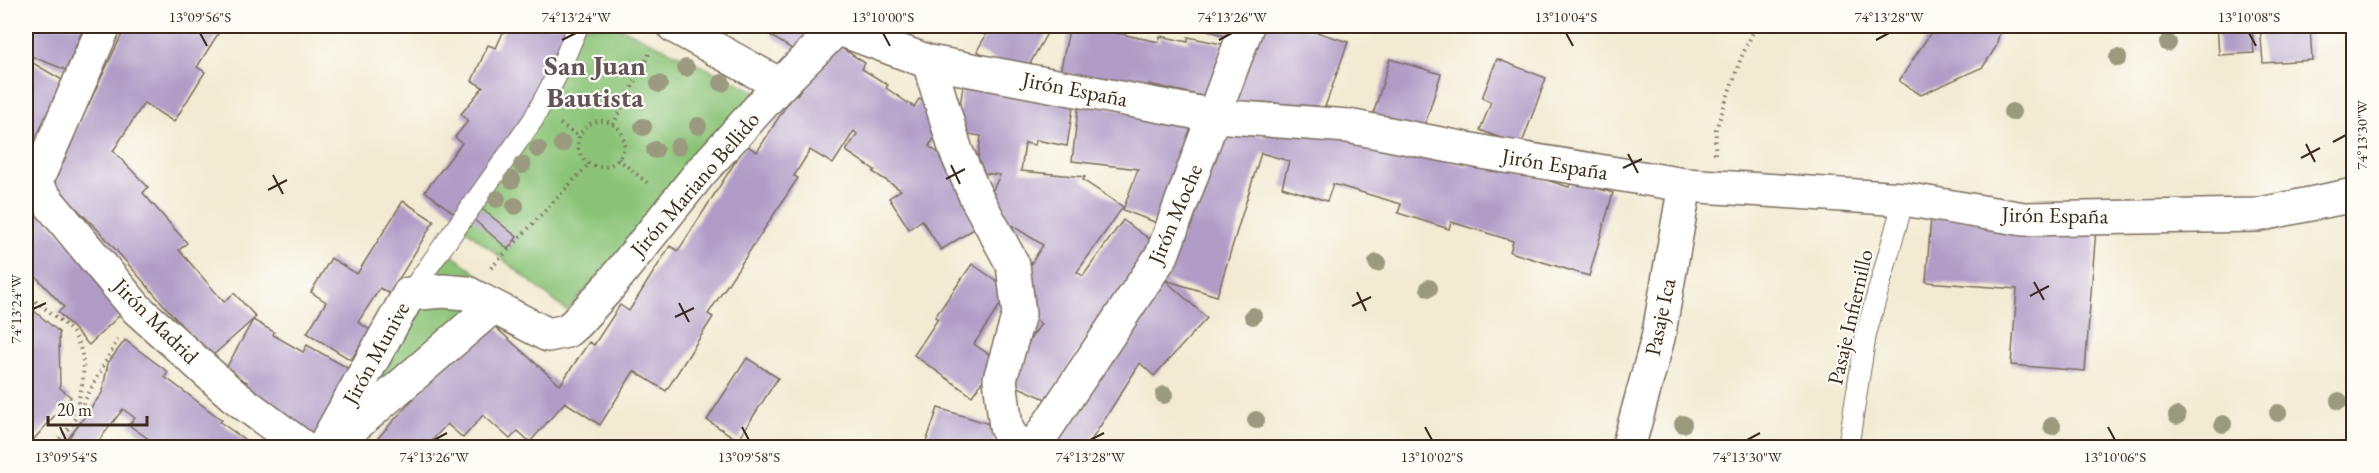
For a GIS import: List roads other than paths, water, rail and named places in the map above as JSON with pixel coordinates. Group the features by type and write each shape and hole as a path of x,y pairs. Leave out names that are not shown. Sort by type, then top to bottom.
{"street":[{"path":"30,180 104,26"},
{"name":"Jirón Moche","path":"1033,447 1162,255 1247,26"},
{"name":"Jirón España","path":"838,27 929,62 1215,116 1348,126 1487,153 1700,186 1904,199 2024,219 2257,214 2354,195"},
{"name":"Jirón Mariano Bellido","path":"548,336 567,331 607,289 700,173 780,85 838,27"},
{"path":"664,35 780,85"},
{"path":"929,62 956,152 976,197 1013,265 1019,314 1000,379 1006,427 1011,437 1024,447"},
{"name":"Jirón Madrid","path":"30,180 137,309 234,396 304,447"},
{"name":"Pasaje Ica","path":"1628,447 1700,186"},
{"name":"Jirón Munive","path":"323,447 409,294 443,291 479,301 548,336"},
{"path":"329,447 479,301"}],"lane":[{"path":"409,294 533,120 560,69 578,26"},
{"name":"Pasaje Infiernillo","path":"1848,447 1866,334 1904,199"}],"district":[{"name":"San Juan Bautista","path":"595,81"}]}
